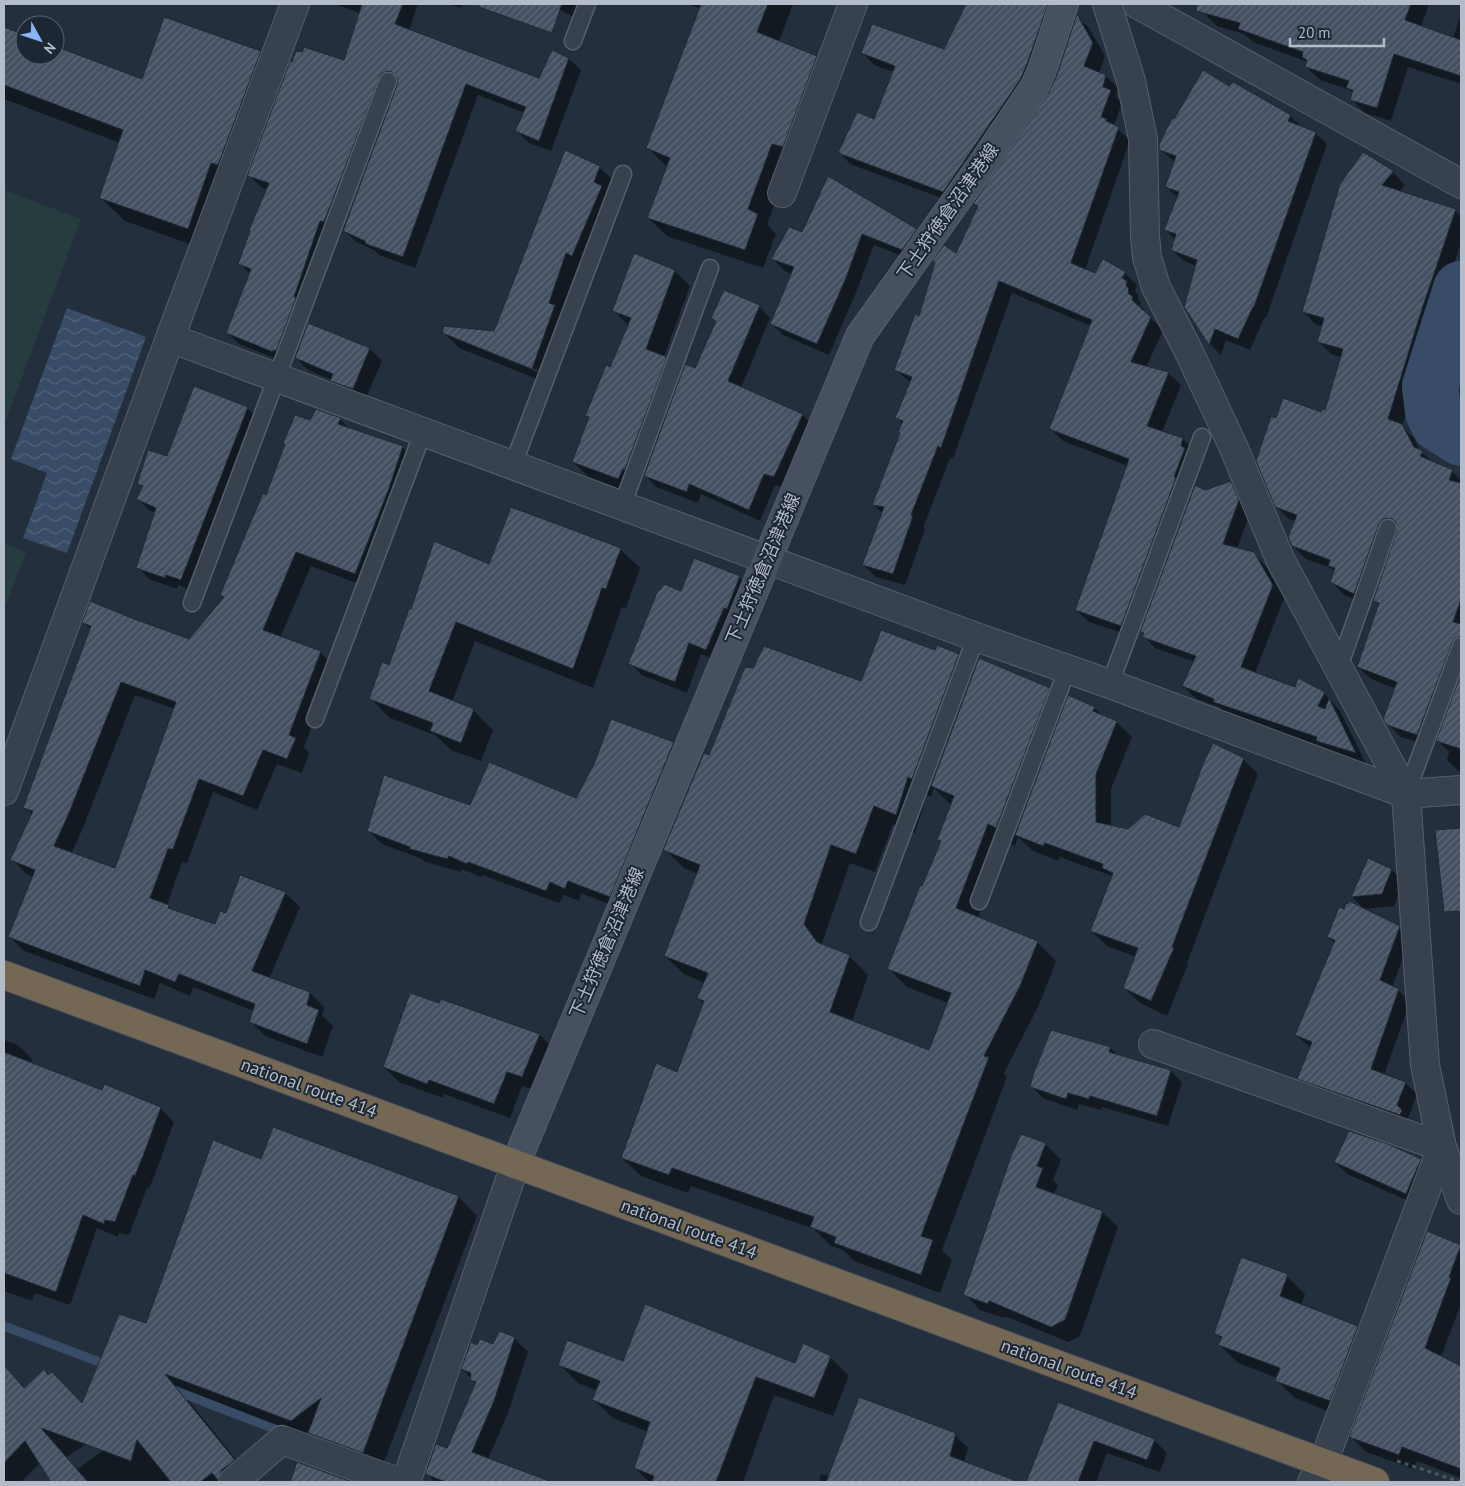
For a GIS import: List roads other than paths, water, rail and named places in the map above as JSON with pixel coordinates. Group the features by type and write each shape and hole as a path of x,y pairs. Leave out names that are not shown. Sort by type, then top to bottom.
{"highway":[{"name":"national route 414","path":"4,975 515,1165 1317,1473 1375,1482"}],"main road":[{"name":"下土狩徳倉沼津港線","path":"515,1165 860,336 1034,88 1064,4"}],"street":[{"path":"4,791 295,4"},
{"path":"782,193 853,4"},
{"path":"1107,4 1131,81 1143,138 1145,236 1150,271 1156,287 1233,446 1280,559 1406,794 1425,1065 1442,1147 1461,1200"},
{"path":"1137,4 1461,184"},
{"path":"170,338 1406,794 1461,790"},
{"path":"1153,1044 1442,1147"},
{"path":"1317,1473 1442,1147"},
{"path":"406,1482 515,1165"},
{"path":"233,1482 282,1440 398,1482"}],"lane":[{"path":"573,41 587,4"},
{"path":"192,603 388,81"},
{"path":"513,466 623,174"},
{"path":"622,506 710,268"},
{"path":"316,719 423,432"},
{"path":"1110,684 1202,437"},
{"path":"1339,667 1388,528"},
{"path":"869,922 976,636"},
{"path":"1406,794 1461,646"},
{"path":"979,901 1067,670"}],"water":[{"path":"67,308 146,337 67,553 23,538 47,473 11,459"}],"waterway":[{"path":"1461,289 1430,386 1433,412 1439,424 1461,438"},
{"path":"4,1326 110,1366"},
{"path":"171,1389 285,1433"}]}
